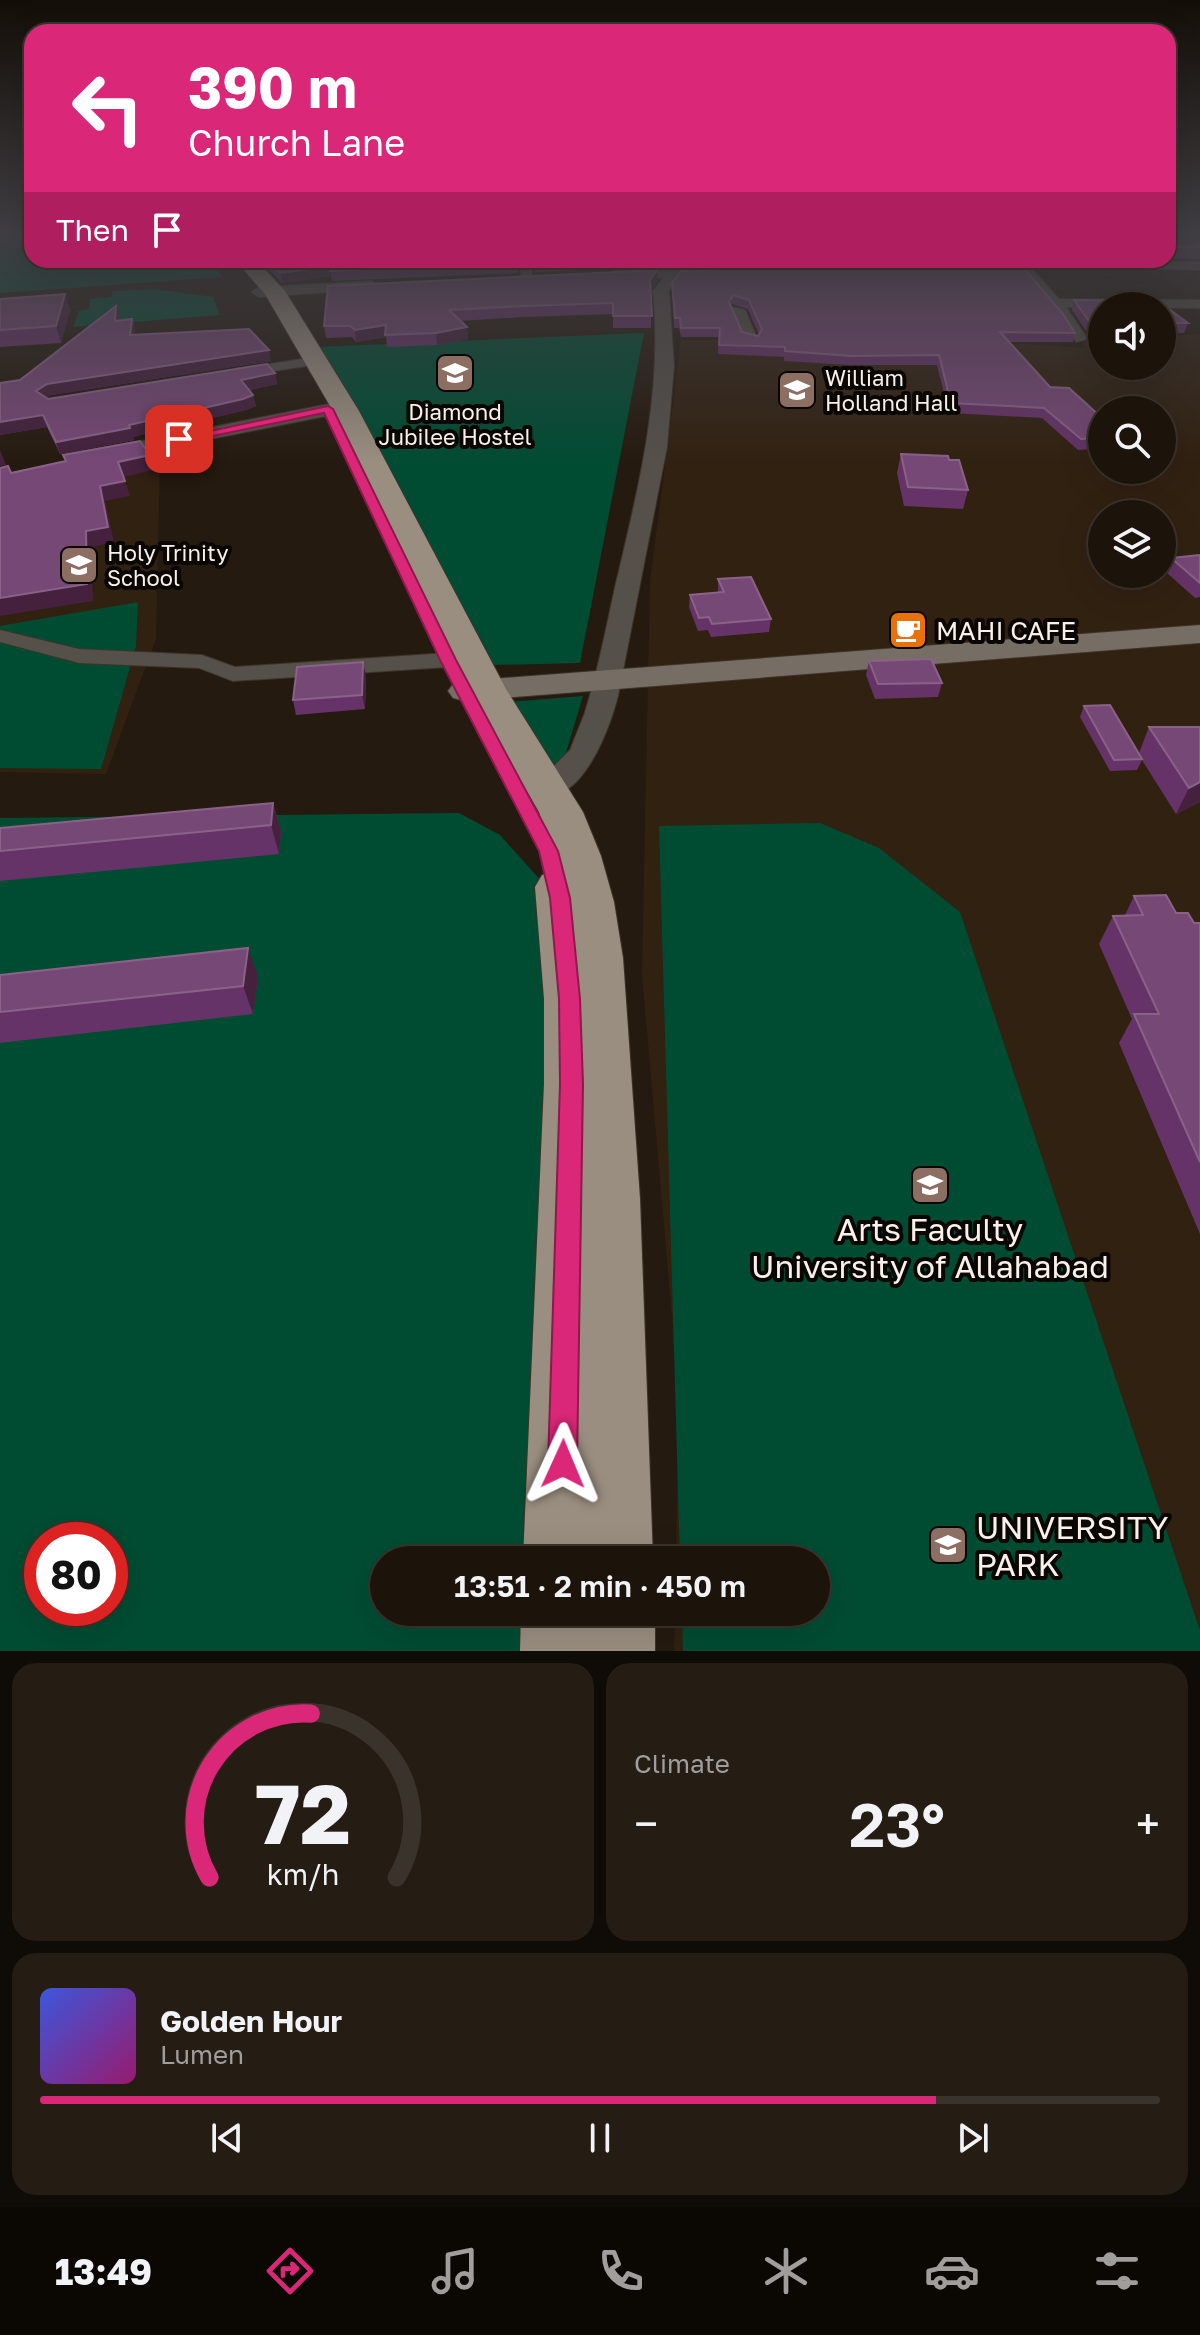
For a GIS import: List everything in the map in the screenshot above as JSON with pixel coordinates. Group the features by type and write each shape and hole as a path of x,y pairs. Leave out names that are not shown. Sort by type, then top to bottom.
{"highway":[{"path":"273,310 302,363 336,408"},
{"path":"276,310 336,408 549,851 563,925 570,999 561,1546"},
{"path":"467,680 547,788 561,812 578,856 590,902 598,958 610,1199 615,1546"},
{"path":"559,1651 560,1626"},
{"path":"616,1626 616,1651"}],"main road":[{"path":"467,680 608,679 1200,634"}],"street":[{"path":"547,788 575,764 585,750 608,679 653,467 667,325 664,310"},
{"path":"738,310 751,340"},
{"path":"1060,310 1081,339"},
{"path":"224,375 302,363"},
{"path":"78,460 336,408"},
{"path":"0,636 79,656 202,662 233,674 467,680"}],"shaded area":[{"name":"Arts Faculty University of Allahabad","path":"1200,334 1200,1651 674,1651 675,1626 830,1626 830,1546 676,1546 679,1395 642,975 650,581 681,340 944,339 1085,348 1081,339 1088,339 1088,380 1176,380 1176,335"},
{"name":"Holy Trinity School","path":"160,458 156,639 106,774 0,772 0,490"}],"green space":[{"path":"218,310 220,315 73,327 79,311"},
{"path":"644,333 580,663 492,665 316,347"},
{"path":"138,602 136,646 101,769 0,768 0,626"},
{"path":"583,696 552,799 494,703"},
{"path":"459,813 500,835 544,884 576,1546 370,1546 370,1626 578,1626 579,1651 0,1651 0,818"},
{"path":"820,823 879,848 960,912 1200,1631 1200,1651 683,1651 682,1626 830,1626 830,1546 680,1546 659,826"}],"building":[{"path":"0,310 60,310 56,326 0,330"},
{"path":"111,310 116,310 115,321 132,319 130,335 249,329 269,350 47,384 36,391 48,399 267,364 275,373 241,380 253,395 243,399 129,425 130,428 56,442 43,415 0,422 0,383 20,380"},
{"path":"326,310 449,310 467,327 436,333 385,335 386,325 355,330 350,326 324,326"},
{"path":"613,310 652,310 652,316 613,316"},
{"path":"674,310 732,310 742,332 758,336 762,329 754,310 1060,310 1075,333 1000,332 1050,387 1069,388 1088,405 1088,438 1081,439 1044,408 951,403 939,355 851,356 785,351 785,347 719,345 720,328 681,328 680,318 675,318"},
{"path":"1176,314 1188,323 1176,323"},
{"path":"140,441 150,455 118,462 125,481 100,486 108,527 86,531 87,584 0,598 0,468 8,466 11,473 66,461 63,455"},
{"path":"901,454 948,456 949,460 959,460 968,490 908,487"},
{"path":"1200,555 1200,583 1176,562 1176,557"},
{"path":"751,577 771,619 712,624 709,617 699,618 690,595 724,592 718,579"},
{"path":"931,659 942,683 878,684 869,661"},
{"path":"363,662 362,695 293,700 297,667"},
{"path":"1110,705 1142,759 1114,760 1084,706"},
{"path":"1149,727 1200,727 1200,782 1189,788"},
{"path":"273,803 271,825 0,851 0,828"},
{"path":"1166,895 1176,913 1188,913 1194,923 1200,923 1200,1162 1134,1014 1159,1014 1113,916 1143,915 1134,896"},
{"path":"248,948 243,986 0,1012 0,975"}],"place":[{"name":"Diamond Jubilee Hostel","path":"455,373"},
{"name":"William Holland Hall","path":"797,390"},
{"name":"Holy Trinity School","path":"79,565"},
{"name":"MAHI CAFE","path":"908,630"},
{"name":"Arts Faculty University of Allahabad","path":"930,1185"},
{"name":"UNIVERSITY PARK","path":"948,1545"}],"route":[{"path":"179,439 328,409 448,660 549,851 560,898 570,999 563,1464"}]}
